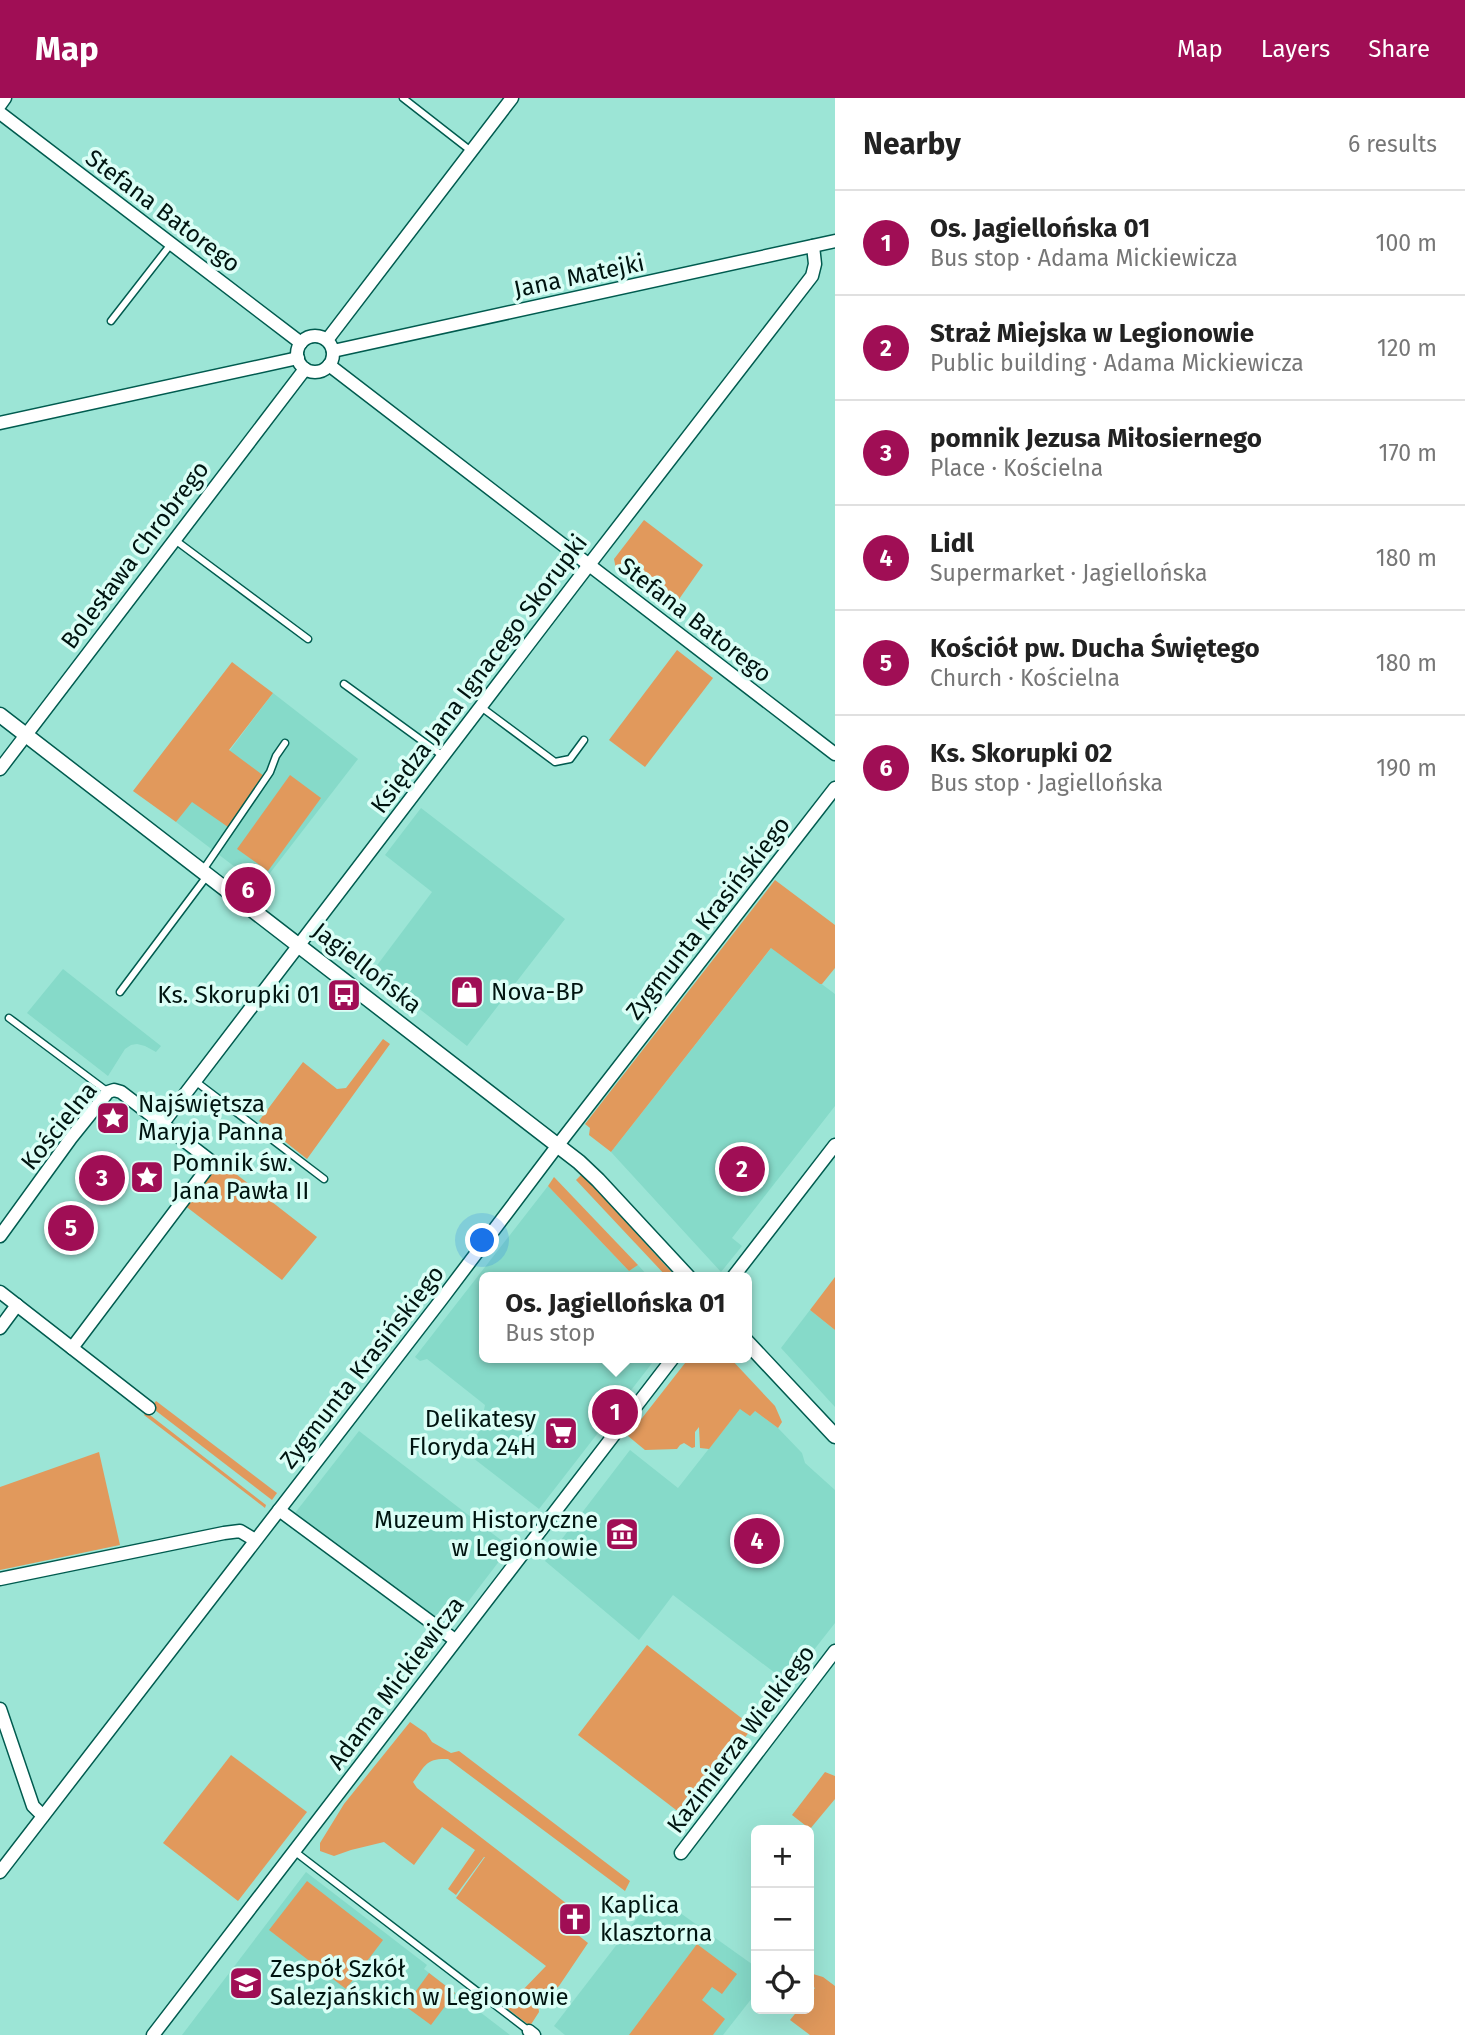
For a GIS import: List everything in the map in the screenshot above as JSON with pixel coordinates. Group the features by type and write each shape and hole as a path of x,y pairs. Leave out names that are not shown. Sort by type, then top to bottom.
{"street":[{"path":"0,105 5,98"},
{"path":"330,346 316,336 310,337 301,343 297,353 310,371 321,371 330,365 330,346 512,98"},
{"name":"Stefana Batorego","path":"0,113 301,343"},
{"name":"Jana Matejki","path":"330,346 835,241"},
{"name":"Księdza Jana Ignacego Skorupki","path":"163,1124 298,944 812,276 816,264 813,246"},
{"path":"0,423 302,363"},
{"name":"Bolesława Chrobrego","path":"0,769 174,540 302,363"},
{"name":"Stefana Batorego","path":"330,365 835,754"},
{"name":"Jagiellońska","path":"0,715 558,1145 598,1180 683,1272"},
{"name":"Zygmunta Krasińskiego","path":"0,1872 835,788"},
{"name":"Kościelna","path":"0,1236 108,1092 121,1092 212,1162 72,1348"},
{"path":"737,1272 835,1145"},
{"path":"0,1292 149,1408"},
{"path":"0,1328 17,1305"},
{"path":"752,1346 835,1436"},
{"name":"Adama Mickiewicza","path":"153,2035 669,1363"},
{"path":"279,1510 455,1640"},
{"path":"0,1579 223,1533 240,1531 255,1540"},
{"name":"Kazimierza Wielkiego","path":"681,1853 835,1651"},
{"path":"0,1709 33,1806 43,1816"}],"lane":[{"path":"403,98 471,151"},
{"path":"111,321 171,244"},
{"path":"174,540 308,639"},
{"path":"344,684 443,755"},
{"path":"481,706 555,762 570,759 584,740"},
{"path":"120,992 205,873 270,772 285,743"},
{"path":"9,1018 108,1092"},
{"path":"195,1081 324,1179"},
{"path":"294,1851 531,2033"}],"shaded area":[{"path":"644,520 703,565 670,612 616,569 614,559"},
{"path":"677,650 713,678 645,767 609,740"},
{"path":"232,662 273,693 229,750 264,776 228,827 192,802 176,822 133,791"},
{"path":"273,693 358,759 260,886 176,822"},
{"path":"290,775 321,798 268,871 237,849"},
{"path":"421,808 565,919 467,1046 372,972 432,892 385,855"},
{"path":"775,880 835,925 835,968 820,984 771,948 611,1152 589,1135 590,1128 585,1124"},
{"path":"772,947 835,994 835,1106 732,1238 742,1246 721,1272 611,1152"},
{"path":"63,969 161,1046 156,1052 145,1046 131,1045 125,1049 108,1076 27,1013"},
{"path":"383,1039 390,1044 307,1159 259,1121 303,1062 337,1089 346,1088"},
{"path":"218,1160 317,1237 282,1280 184,1205"},
{"path":"582,1174 671,1272 662,1272 576,1180"},
{"path":"554,1177 638,1265 629,1271 548,1186"},
{"path":"548,1186 629,1271 638,1265 644,1272 481,1272"},
{"path":"479,1275 479,1363 652,1363 539,1509 464,1451 491,1416 484,1410 485,1405 427,1359 420,1361 415,1357"},
{"path":"835,1277 835,1330 810,1310"},
{"path":"810,1310 835,1330 835,1407 781,1348"},
{"path":"685,1363 735,1363 775,1406 782,1422 778,1428 755,1411 750,1416 740,1409 709,1449 700,1448 699,1427 695,1432 695,1447 692,1448 684,1443 677,1449 645,1450 628,1436"},
{"path":"156,1401 277,1493 272,1500 151,1407"},
{"path":"740,1409 755,1411 778,1428 802,1453 805,1463 835,1490 835,1623 788,1683 673,1595 639,1640 545,1561 630,1450 678,1488"},
{"path":"146,1412 266,1505 265,1508 144,1415"},
{"path":"359,1431 510,1547 448,1628 444,1628 295,1513"},
{"path":"99,1452 120,1545 0,1570 0,1487"},
{"path":"647,1645 753,1727 684,1816 578,1735"},
{"path":"410,1722 426,1733 432,1742 451,1753 459,1751 630,1881 625,1891 448,1759 430,1762 413,1782 417,1788 571,1907 563,1918 563,1923 588,1943 559,1986 538,2005 539,2012 530,2026 499,2002 510,1994 519,1994 546,1966 456,1898 485,1857 456,1895 448,1889 475,1850 442,1827 414,1865 384,1842 334,1856 320,1851 320,1843 344,1804"},
{"path":"231,1755 307,1812 238,1901 163,1843"},
{"path":"825,1772 835,1776 835,1799 813,1825 805,1825 792,1815"},
{"path":"306,1872 427,1965 424,1969 510,2035 182,2035"},
{"path":"307,1881 383,1940 346,1989 269,1930"},
{"path":"655,1895 751,1963 751,1999 723,2035 565,2035 554,2026"},
{"path":"697,1944 737,1974 722,1994 712,1987 702,2000 725,2019 713,2035 629,2035"},
{"path":"429,1973 455,1993 431,2025 405,2006"},
{"path":"814,1974 835,1986 835,2035 810,2035 790,2020 795,2014 814,2014"}],"place":[{"name":"Ks. Skorupki 02","path":"248,890"},
{"name":"Nova-BP","path":"467,992"},
{"name":"Ks. Skorupki 01","path":"344,995"},
{"name":"Najświętsza Maryja Panna","path":"113,1118"},
{"name":"Straż Miejska w Legionowie","path":"742,1169"},
{"name":"Pomnik św. Jana Pawła II","path":"147,1177"},
{"name":"pomnik Jezusa Miłosiernego","path":"102,1178"},
{"name":"Kościół pw. Ducha Świętego","path":"71,1228"},
{"name":"Os. Jagiellońska 01","path":"615,1412"},
{"name":"Delikatesy Floryda 24H","path":"561,1433"},
{"name":"Muzeum Historyczne w Legionowie","path":"622,1534"},
{"name":"Lidl","path":"757,1541"},
{"name":"Kaplica klasztorna","path":"575,1919"},
{"name":"Zespół Szkół Salezjańskich w Legionowie","path":"246,1983"}]}
